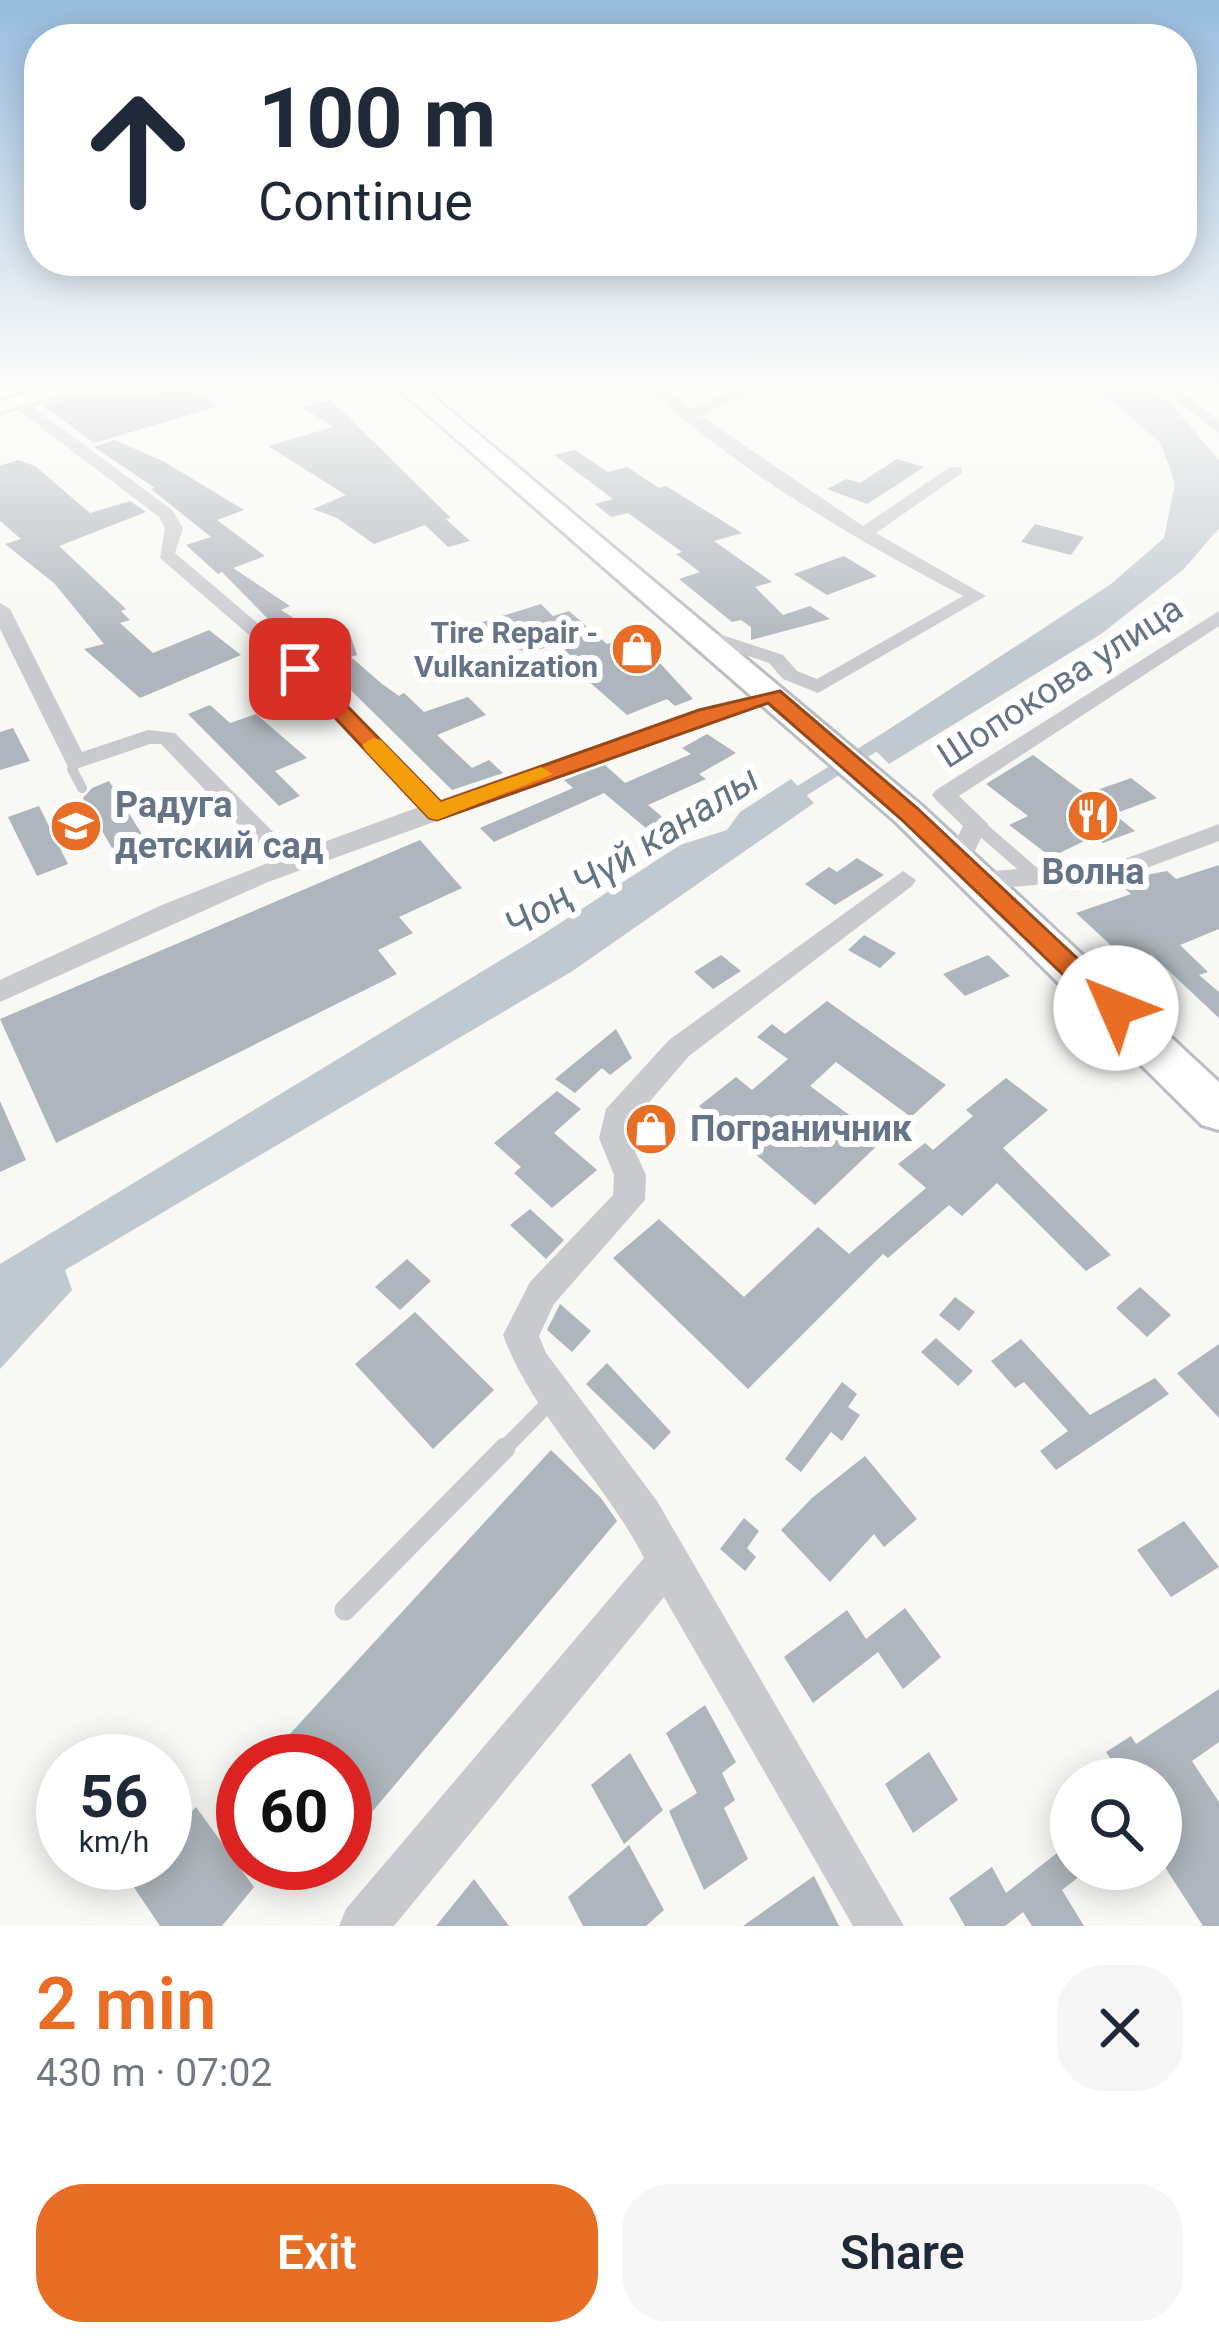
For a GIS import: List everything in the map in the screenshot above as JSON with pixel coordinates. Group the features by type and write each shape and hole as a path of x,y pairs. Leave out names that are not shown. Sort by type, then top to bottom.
{"main road":[{"path":"508,473 909,814 973,855 1219,1111"}],"street":[{"path":"107,473 166,514 174,528 166,554 300,669 437,812"},
{"path":"695,632 776,659 790,675 818,687 977,596 862,535 767,473"},
{"path":"862,535 952,473"},
{"path":"0,609 76,763 148,737 167,738 291,865"},
{"name":"Шопокова улица","path":"973,855 944,795 1219,617"},
{"path":"0,992 93,944 291,865 706,715 772,696"},
{"path":"973,855 1036,876 1125,868 1219,832"},
{"path":"880,1926 643,1515 532,1364 521,1335 542,1293 628,1199 630,1175 614,1138 617,1118 679,1048 903,880"},
{"path":"363,1926 667,1562"}],"lane":[{"path":"76,763 72,770 82,788"},
{"path":"973,855 1036,876"},
{"path":"345,1610 555,1397"}],"shaded area":[{"path":"1171,473 1219,473 1219,528 1184,569 1101,634 889,764 868,743 1111,584 1164,538 1175,483"},
{"path":"791,779 814,803 571,972 65,1270 72,1290 0,1369 0,1264 534,940 680,845 727,830 740,812"}],"building":[{"path":"0,473 43,473 90,513 130,501 146,512 59,546 126,609 121,611 130,620 120,623 153,653 209,630 241,655 140,698 84,649 104,644 54,583 5,544 21,539 0,521"},
{"path":"133,473 183,473 244,510 217,520 265,556 233,568 290,606 281,610 326,638 348,628 357,655 351,657 424,712 468,697 486,715 437,735 472,768 489,760 503,773 452,790 298,638 272,623 222,572 218,574 186,545 211,537 151,489 155,488"},
{"path":"311,473 405,473 470,541 448,547 425,525 374,544 337,518 313,509 346,495"},
{"path":"578,473 636,473 659,488 666,486 742,533 714,541 772,582 755,587 783,615 810,606 830,619 751,640 751,627 741,620 732,622 679,579 700,572 676,554 682,552 628,513 611,517 595,504 613,499"},
{"path":"876,473 915,473 867,504 827,489 847,479 860,483"},
{"path":"1035,524 1084,537 1071,555 1021,542"},
{"path":"844,556 877,576 827,595 794,574"},
{"path":"541,604 553,616 569,611 607,644 635,636 693,699 675,706 667,699 627,715 586,679 591,677 559,644 526,653 473,625"},
{"path":"210,705 230,723 256,714 307,758 275,771 300,796 279,806 188,714"},
{"path":"13,728 30,761 0,770 0,732"},
{"path":"707,734 736,753 699,774 706,779 648,805 666,820 647,829 604,793 494,842 480,828 573,788 564,780 605,765 625,783 691,754 682,748"},
{"path":"1033,755 1080,790 1089,793 1131,778 1157,798 1114,814 1135,831 1103,843 1095,836 1051,857 1009,825 1028,816 986,784"},
{"path":"109,781 143,836 112,848 83,798"},
{"path":"39,806 68,864 37,876 8,817"},
{"path":"420,840 462,888 399,917 413,933 378,950 397,974 56,1143 0,1019"},
{"path":"857,858 884,875 835,905 805,884 829,867 837,872"},
{"path":"1219,865 1219,929 1180,945 1208,972 1199,975 1219,992 1219,1018 1152,955 1130,963 1076,913 1131,894 1120,884 1141,876 1167,871 1176,879"},
{"path":"864,935 896,953 880,968 848,950"},
{"path":"721,955 741,971 713,989 694,972"},
{"path":"988,955 1010,976 965,996 943,974"},
{"path":"827,1001 946,1085 911,1117 836,1062 810,1086 883,1140 815,1205 699,1106 736,1077 752,1090 788,1059 757,1037 772,1024 785,1034"},
{"path":"616,1029 632,1058 610,1075 602,1068 575,1093 555,1079"},
{"path":"1006,1078 1048,1110 1003,1148 1111,1255 1086,1271 997,1183 962,1216 949,1205 888,1258 883,1254 748,1389 613,1258 659,1219 744,1297 818,1227 849,1254 926,1188 898,1164 925,1143 933,1150 973,1116 966,1110"},
{"path":"557,1091 581,1109 554,1133 597,1170 552,1208 514,1173 521,1167 494,1143"},
{"path":"0,1101 26,1160 0,1172"},
{"name":"Пограничник","path":"659,1107 677,1139 642,1151 634,1136 636,1124"},
{"path":"530,1209 564,1240 546,1259 510,1225"},
{"path":"407,1259 431,1281 400,1310 375,1287"},
{"path":"1140,1287 1171,1315 1147,1337 1116,1308"},
{"path":"955,1297 975,1312 959,1331 939,1315"},
{"path":"560,1304 591,1331 572,1352 547,1330"},
{"path":"415,1312 494,1390 433,1449 355,1364"},
{"path":"936,1338 973,1371 958,1386 921,1352"},
{"path":"1021,1339 1090,1415 1155,1378 1169,1394 1056,1470 1040,1451 1068,1431 1024,1382 1015,1388 991,1361"},
{"path":"1219,1344 1219,1418 1177,1373"},
{"path":"607,1363 671,1432 654,1450 586,1384"},
{"path":"842,1382 857,1394 848,1407 860,1415 842,1441 831,1432 801,1472 785,1459"},
{"path":"551,1450 601,1498 617,1521 372,1812 372,1734 290,1734"},
{"path":"865,1456 917,1519 884,1547 874,1534 830,1582 781,1530"},
{"path":"744,1518 759,1531 747,1548 756,1557 745,1571 720,1549"},
{"path":"1184,1521 1219,1567 1171,1597 1137,1550"},
{"path":"905,1608 941,1657 903,1689 878,1652 813,1703 784,1657 847,1610 866,1639"},
{"path":"1219,1689 1219,1742 1192,1761 1219,1802 1219,1926 1203,1926 1180,1890 1182,1758 1110,1758 1106,1752 1131,1736 1136,1744"},
{"path":"705,1705 736,1762 722,1773 735,1800 724,1808 748,1859 704,1890 669,1811 697,1793 666,1733"},
{"path":"929,1752 958,1800 913,1833 885,1784"},
{"path":"630,1753 663,1810 624,1844 591,1785"},
{"path":"196,1807 216,1835 216,1890 252,1890 222,1926 160,1926 136,1890 192,1890 192,1811"},
{"path":"629,1845 664,1910 646,1926 583,1926 568,1897"},
{"path":"1050,1858 1050,1890 1062,1890 1084,1926 1032,1926 1023,1912 1005,1926 965,1926 949,1898 992,1867 1006,1893"},
{"path":"814,1876 839,1926 743,1926"},
{"path":"474,1879 509,1926 436,1926"}],"waterway":[{"name":"Чоң Чүй каналы","path":"778,804 896,731"}],"slow traffic":[{"path":"373,745 437,812 541,774"}],"place":[{"name":"Tire Repair - Vulkanization","path":"637,649"},
{"name":"Волна","path":"1093,816"},
{"name":"Радуга детский сад","path":"76,826"},
{"name":"Пограничник","path":"651,1129"}],"route":[{"path":"300,669 437,812 706,715 772,696 983,881 1116,1008"}]}
